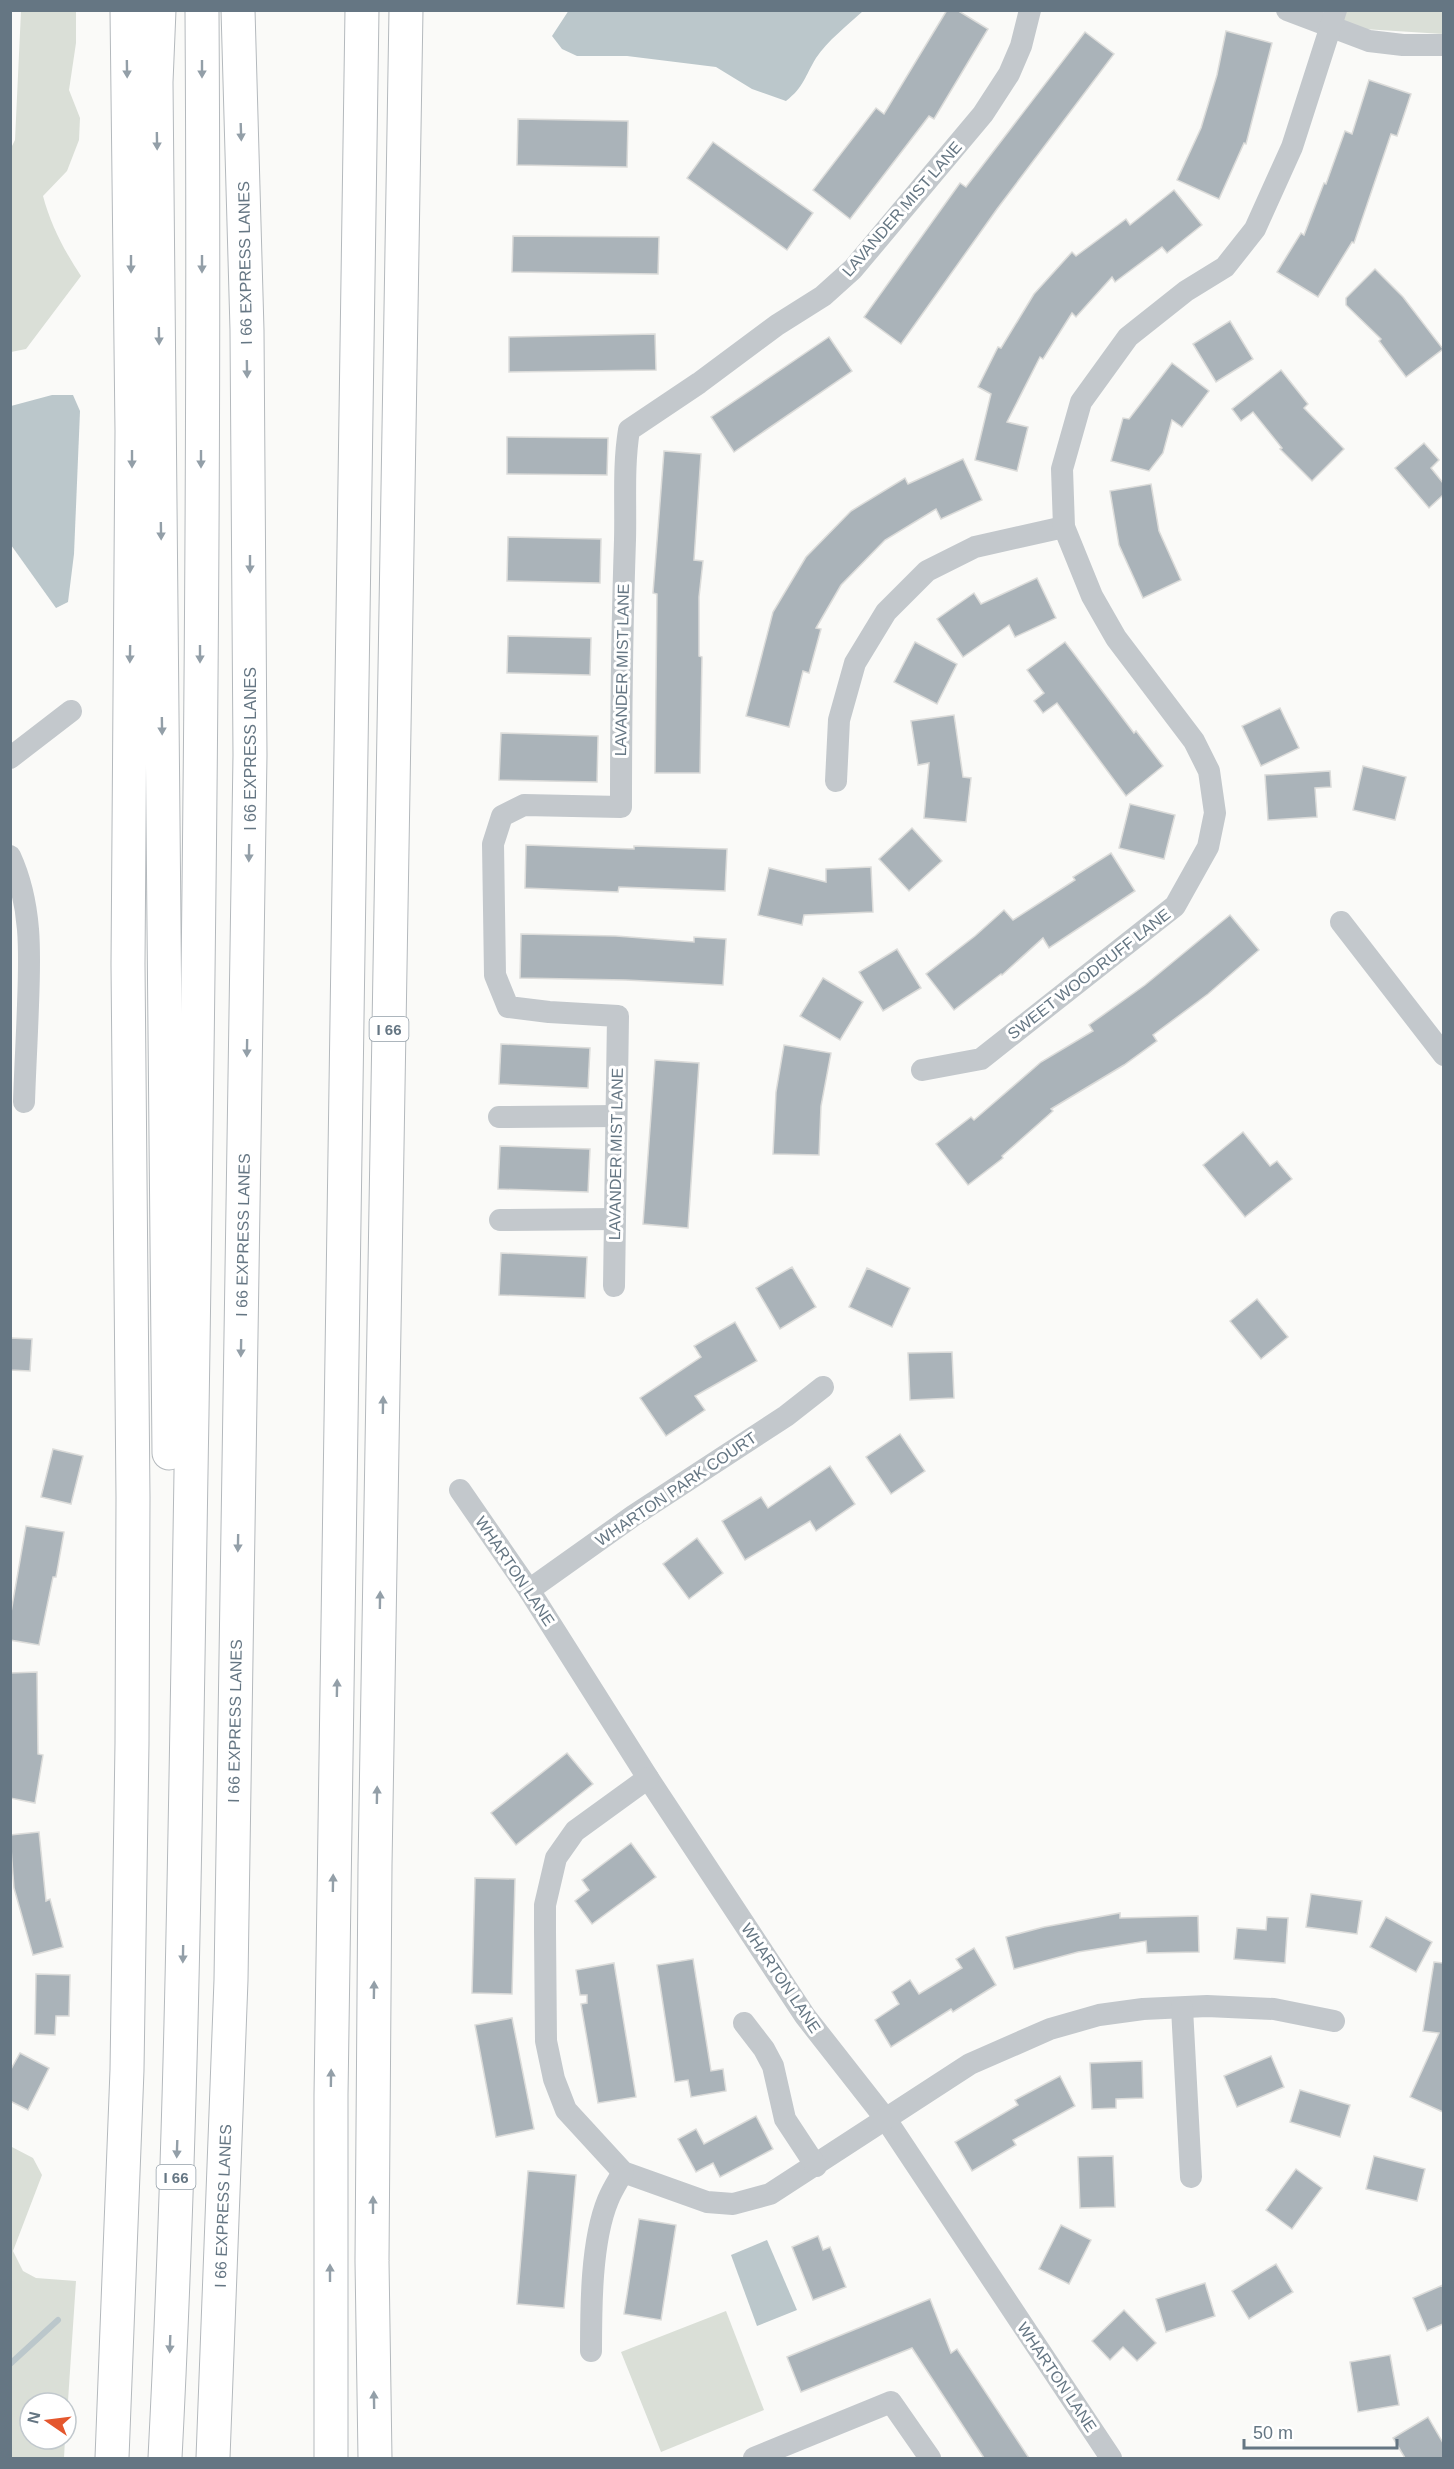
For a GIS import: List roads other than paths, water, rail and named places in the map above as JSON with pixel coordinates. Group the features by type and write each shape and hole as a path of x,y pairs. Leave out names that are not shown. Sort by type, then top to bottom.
{"highway":[{"path":"112,2458 127,2070 132,1731 133,1497 128,963 132,431 127,10"},
{"path":"159,10 156,82 170,1518 184,1895"},
{"name":"I 66","path":"165,2458 174,2251 184,1895 198,1040 202,10"},
{"name":"I 66 EXPRESS LANES","path":"213,2458 231,1980 250,755 247,365 238,10"},
{"path":"331,2458 329,2331 334,1851 362,10"},
{"name":"I 66","path":"375,2458 372,2249 375,1878 406,10"},
{"path":"319,2458 329,2331"}],"street":[{"name":"LAVANDER MIST LANE","path":"614,1286 618,1016 508,1007 495,975 493,844 502,816 524,805 621,807 621,637 626,509 624,460 629,430 777,325 823,296 853,269 983,114 1009,74 1021,46 1030,10"},
{"path":"1287,10 1334,19 1369,41 1403,45 1443,45"},
{"name":"SWEET WOODRUFF LANE","path":"922,1070 981,1059 1175,906 1209,843 1215,813 1209,771 1194,741 1116,638 1092,596 1064,527 1062,469 1081,402 1128,337 1186,291 1225,267 1255,229 1292,147 1334,19"},
{"path":"836,781 839,720 855,663 886,612 927,571 975,547 1064,527"},
{"path":"10,758 71,711"},
{"path":"10,856 26,901 30,951 24,1102"},
{"path":"1341,922 1443,1055"},
{"path":"499,1117 616,1116"},
{"path":"500,1220 615,1219"},
{"name":"WHARTON PARK COURT","path":"530,1590 633,1516 786,1416 823,1387"},
{"name":"WHARTON LANE","path":"460,1490 530,1590 648,1778 805,2016 885,2118 1111,2458"},
{"path":"648,1778 575,1831 556,1858 546,1905 546,2041 554,2079 566,2110 623,2172 707,2202 732,2204 771,2194 970,2064 1050,2029 1099,2015 1143,2008 1234,2005 1298,2012 1334,2021"},
{"path":"1182,2008 1191,2177"},
{"path":"744,2023 768,2058 776,2076 785,2119 816,2166"},
{"path":"591,2351 591,2307 598,2235 607,2200 623,2172"},
{"path":"753,2458 891,2402 930,2458"}],"waterway":[{"path":"10,2364 58,2320"}]}
